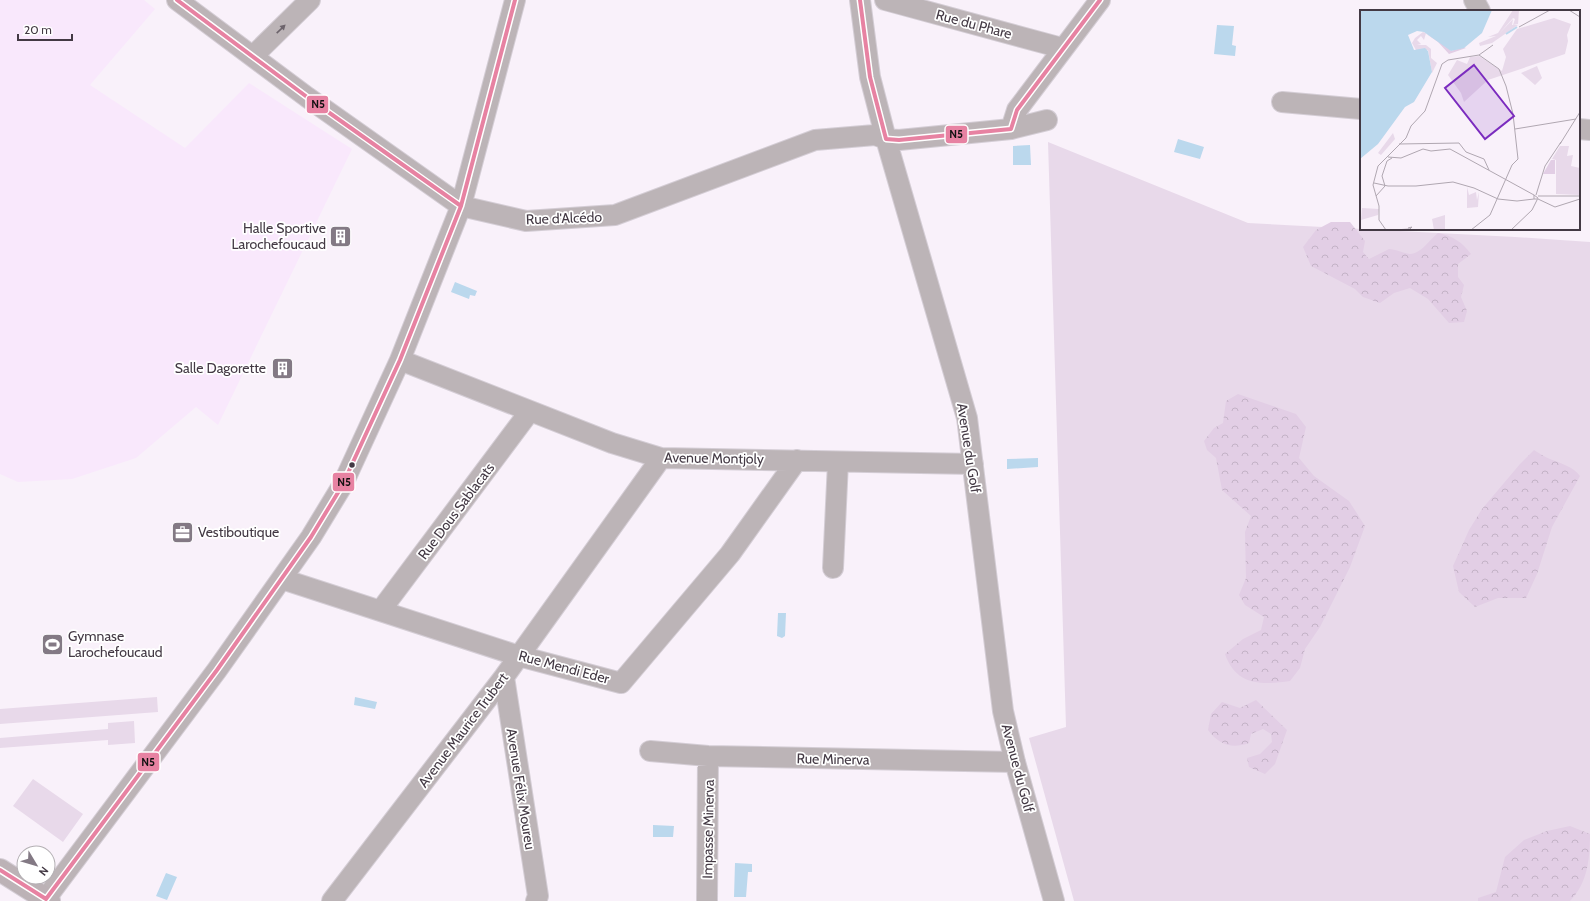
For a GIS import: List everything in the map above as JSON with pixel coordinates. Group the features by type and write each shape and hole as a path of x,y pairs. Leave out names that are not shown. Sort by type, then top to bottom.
{"street":[{"name":"Rue d'Alcédo","path":"178,0 307,97 461,206 526,221 614,215 815,140 875,135 886,139 899,140 1011,128 1047,120"},
{"path":"253,56 310,0"},
{"path":"0,870 46,900 217,670 311,537 342,486 400,360 461,206 515,0"},
{"name":"Avenue du Golf","path":"860,0 870,77 886,139 967,418 1003,711 1015,762 1054,901"},
{"name":"Rue du Phare","path":"885,0 1062,48"},
{"path":"1011,128 1017,110 1062,48 1100,0"},
{"path":"1474,0 1479,10"},
{"path":"1282,102 1360,109"},
{"path":"1580,129 1590,130"},
{"name":"Avenue Montjoly","path":"400,360 612,443 661,458 973,464"},
{"name":"Rue Dous Sablacats","path":"381,610 530,411"},
{"name":"Avenue Maurice Trubert","path":"332,901 504,677 661,458"},
{"name":"Rue Mendi Eder","path":"282,579 519,656 621,683 730,554 797,460"},
{"path":"833,568 838,462"},
{"name":"Avenue Félix Moureu","path":"504,677 538,896 536,901"},
{"name":"Rue Minerva","path":"650,751 708,756 1015,762"},
{"name":"Impasse Minerva","path":"707,901 708,756"}],"shaded area":[{"path":"0,0 144,0 155,9 90,85 185,148 249,83 352,149 218,425 196,407 136,458 72,479 18,482 0,474"},
{"path":"1048,142 1248,223 1590,242 1590,901 1074,901 1029,738 1066,727"},
{"path":"157,697 158,712 0,724 0,709"},
{"path":"134,721 135,743 108,745 108,740 0,748 0,738 108,729 108,723"},
{"path":"33,779 83,814 63,842 13,806"}],"green space":[{"path":"1331,222 1350,222 1365,241 1363,252 1369,259 1389,249 1408,254 1418,252 1438,233 1453,238 1461,243 1471,254 1458,264 1458,277 1464,285 1461,297 1467,311 1464,322 1449,323 1428,299 1410,288 1394,293 1380,303 1363,297 1355,289 1311,266 1303,247 1316,230"},
{"path":"1238,394 1296,414 1306,427 1299,458 1314,476 1349,501 1365,526 1350,567 1320,627 1305,649 1300,668 1290,681 1260,683 1243,678 1230,665 1225,654 1243,639 1261,630 1264,617 1245,605 1239,595 1246,578 1245,532 1251,516 1222,490 1216,458 1207,450 1204,441 1214,428 1223,423 1226,401"},
{"path":"1534,450 1563,464 1580,476 1552,527 1537,574 1526,598 1498,598 1475,607 1459,592 1453,566 1469,530 1482,509 1520,464"},
{"path":"1256,700 1287,730 1275,764 1265,774 1249,767 1247,758 1260,754 1272,742 1271,734 1263,729 1251,734 1249,743 1237,746 1221,742 1208,730 1211,714 1222,702 1240,708"},
{"path":"1570,826 1590,834 1587,869 1581,886 1570,901 1478,901 1478,898 1496,892 1505,857 1524,840 1547,831"}],"water":[{"path":"1217,25 1234,26 1232,45 1236,46 1235,56 1214,54"},
{"path":"1178,139 1204,147 1200,159 1174,152"},
{"path":"1030,145 1031,165 1013,165 1013,146"},
{"path":"455,282 477,291 475,296 470,295 469,299 451,292"},
{"path":"1038,458 1038,467 1007,469 1007,459"},
{"path":"778,613 786,613 785,636 782,638 777,636"},
{"path":"355,697 377,702 375,709 354,705"},
{"path":"653,825 674,826 673,837 653,837"},
{"path":"735,863 752,864 752,872 748,872 746,897 734,897"},
{"path":"166,873 177,877 167,900 156,896"}],"transit line":[{"name":"N5","path":"177,0 307,97 461,206"},
{"name":"N5","path":"46,899 217,670 311,537 342,486 400,360 461,206 515,0"},
{"name":"N5","path":"860,0 870,77 886,139 899,140 1011,129 1017,110 1100,0"},
{"name":"N5","path":"0,870 46,899"}],"place":[{"name":"Halle Sportive Larochefoucaud","path":"341,236"},
{"name":"Salle Dagorette","path":"282,368"},
{"name":"Vestiboutique","path":"183,532"},
{"name":"Gymnase Larochefoucaud","path":"53,644"}]}
